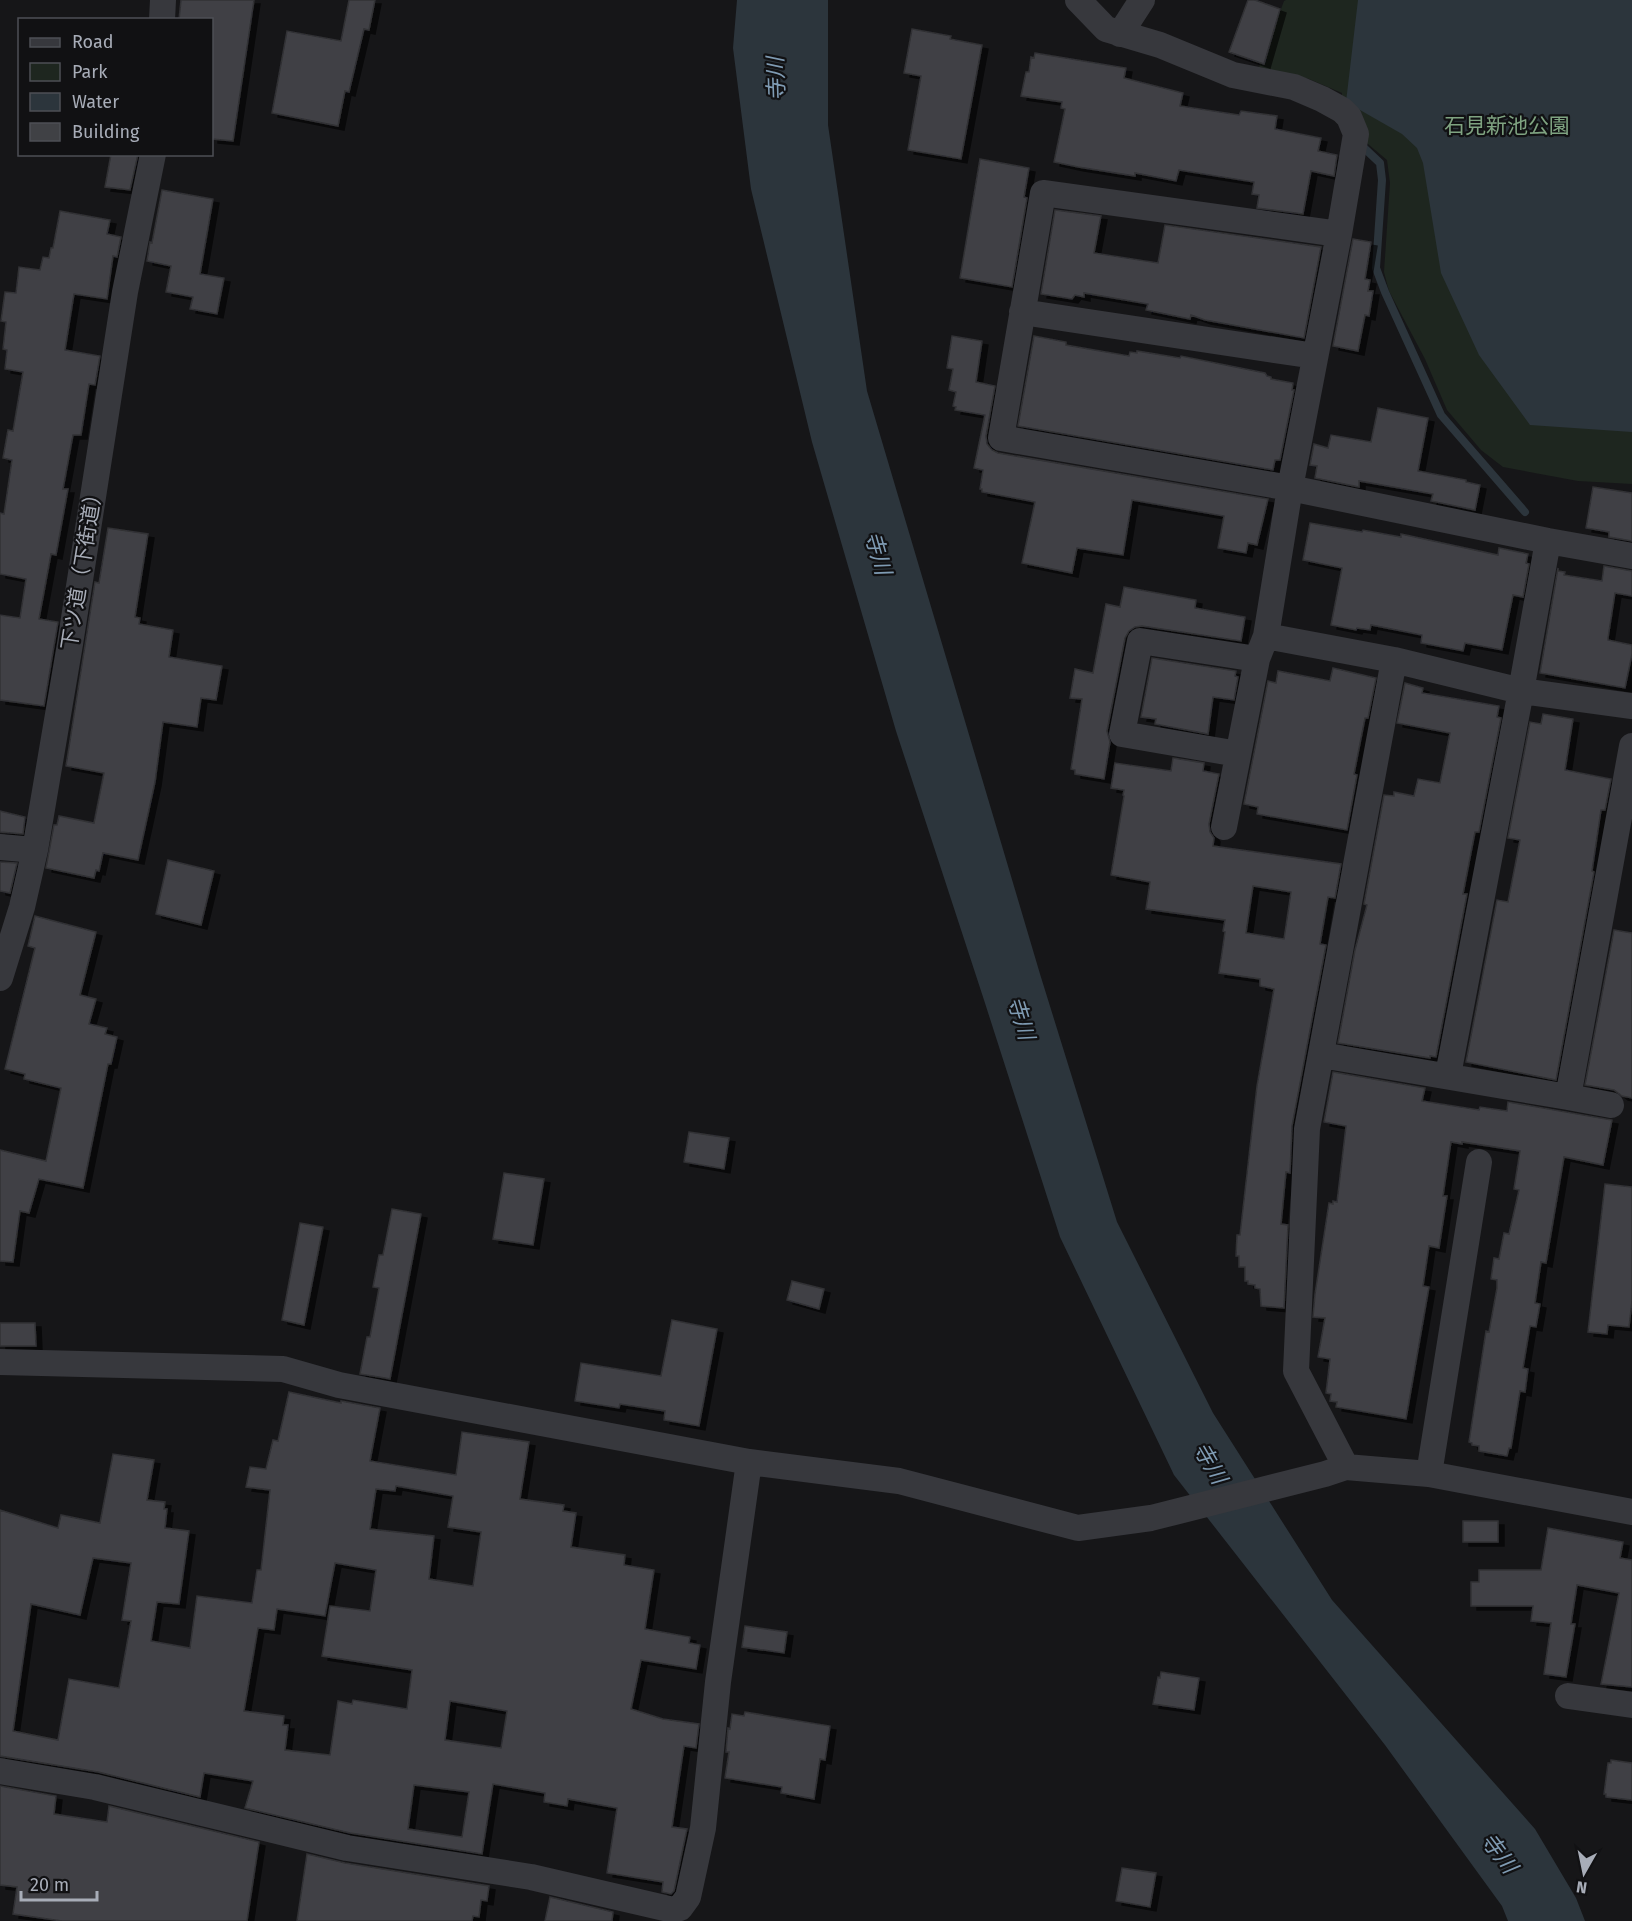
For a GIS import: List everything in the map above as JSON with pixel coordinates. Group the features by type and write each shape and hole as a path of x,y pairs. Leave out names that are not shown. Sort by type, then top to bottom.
{"street":[{"path":"162,18 163,0"},
{"path":"1078,0 1106,29 1160,45 1233,75 1294,87 1342,110 1349,117 1356,134 1262,648 1224,827"},
{"path":"1120,34 1142,0"},
{"name":"下ツ道（下街道）","path":"0,978 22,907 35,850 72,633 125,292 153,156"},
{"path":"1339,234 1043,193 1001,438 1290,488 1632,556"},
{"path":"1022,312 1315,356"},
{"path":"1448,1075 1548,541"},
{"path":"1238,754 1122,734 1140,641 1262,648 1394,660 1521,691 1632,706"},
{"path":"1346,1467 1296,1371 1307,1129 1394,660"},
{"path":"1568,1097 1632,746"},
{"path":"0,847 35,850"},
{"path":"1321,1055 1448,1075 1611,1105"},
{"path":"1429,1474 1479,1162"},
{"path":"0,1362 283,1369 339,1385 749,1462 899,1481 1078,1528 1151,1518 1346,1467 1429,1474 1632,1512"},
{"path":"0,1771 95,1787 347,1848 531,1877 673,1916 688,1897 703,1828 718,1682 749,1462"},
{"path":"1568,1696 1632,1705"}],"green space":[{"name":"石見新池公園","path":"1286,0 1632,0 1632,484 1578,481 1503,467 1481,450 1447,410 1425,359 1389,291 1384,272 1390,183 1387,160 1362,139 1362,114 1342,102 1342,93 1309,79 1259,67"}],"water":[{"name":"寺川","path":"737,0 828,0 828,125 867,391 1040,974 1117,1222 1213,1413 1332,1600 1535,1829 1576,1898 1585,1921 1508,1921 1502,1906 1385,1745 1174,1475 1060,1237 896,731 812,442 751,189 733,48"},
{"name":"石見新池公園","path":"1358,0 1632,0 1632,432 1530,425 1479,355 1441,273 1423,163 1417,148 1402,134 1346,102"}],"building":[{"path":"181,0 254,0 233,141 213,139 213,18 179,18"},
{"path":"349,0 375,0 369,30 364,29 349,92 345,91 338,126 272,113 287,31 341,41"},
{"path":"1248,0 1255,0 1280,9 1264,64 1229,52"},
{"path":"912,29 951,36 950,39 982,45 961,159 908,150 921,76 904,73"},
{"path":"1035,53 1126,68 1124,78 1183,93 1180,106 1239,115 1241,111 1277,116 1275,129 1321,138 1318,151 1337,155 1334,176 1311,171 1303,214 1257,208 1259,195 1252,194 1254,182 1179,170 1176,181 1054,162 1065,109 1061,108 1062,102 1021,96 1026,72 1029,72 1031,57 1034,58"},
{"path":"111,156 138,156 130,190 105,187"},
{"path":"980,159 1029,168 1024,197 1027,198 1012,287 960,278"},
{"path":"162,190 213,199 200,274 224,278 217,314 190,309 193,297 166,292 171,266 147,261"},
{"path":"1055,210 1101,216 1094,253 1158,263 1165,225 1321,247 1304,338 1205,320 1191,315 1190,319 1146,310 1148,304 1084,293 1084,297 1075,295 1072,299 1041,294"},
{"path":"60,211 110,220 107,234 121,237 117,257 113,256 107,299 74,294 65,350 100,356 95,385 89,384 81,435 73,435 63,489 68,489 56,555 51,554 39,619 58,622 44,706 0,700 0,615 20,618 26,579 0,574 0,513 4,514 12,460 3,458 8,430 13,431 23,372 5,369 7,350 3,349 6,322 1,321 5,292 16,293 19,267 40,270 43,257 49,258"},
{"path":"1353,239 1371,242 1365,279 1370,280 1368,291 1373,291 1369,316 1365,315 1358,351 1333,346"},
{"path":"952,336 982,341 976,382 995,386 986,436 987,444 992,450 998,453 1268,499 1257,545 1248,543 1246,553 1218,548 1224,516 1132,500 1123,555 1077,548 1072,573 1022,563 1035,502 982,492 980,489 983,470 974,468 985,415 955,410 956,407 953,406 956,392 949,390 953,369 947,368"},
{"path":"1034,336 1066,342 1066,345 1129,356 1130,352 1137,353 1137,351 1180,358 1181,356 1265,373 1271,379 1293,383 1292,390 1294,390 1280,460 1275,460 1273,470 1018,426"},
{"path":"1378,408 1428,418 1418,471 1480,485 1475,510 1431,501 1433,494 1359,481 1359,487 1315,478 1317,466 1310,465 1314,444 1328,448 1331,435 1371,442"},
{"path":"1593,487 1632,493 1632,541 1609,537 1609,532 1586,528"},
{"path":"1310,523 1401,537 1401,534 1498,555 1499,548 1528,554 1526,563 1529,564 1523,597 1513,595 1502,650 1465,643 1463,651 1421,643 1422,635 1371,625 1370,630 1357,628 1356,630 1331,625 1342,568 1303,560"},
{"path":"108,528 148,534 135,617 140,618 139,624 173,630 169,657 222,666 216,700 201,698 197,727 163,722 155,782 138,860 103,853 99,871 96,870 94,878 46,868 54,825 57,825 59,816 94,823 104,773 66,766 95,582 99,583"},
{"path":"1604,566 1632,571 1632,596 1615,593 1608,638 1608,640 1632,645 1625,688 1540,673 1558,568 1558,571 1565,572 1564,575 1602,581"},
{"path":"1124,587 1196,600 1195,608 1245,617 1241,641 1142,626 1129,631 1125,638 1107,731 1110,742 1104,779 1075,774 1075,770 1071,769 1082,699 1070,698 1075,669 1093,673 1106,604 1120,607"},
{"path":"1152,658 1236,671 1235,676 1238,677 1234,700 1213,697 1208,734 1155,724 1156,719 1141,717"},
{"path":"1333,668 1376,678 1354,774 1357,775 1347,830 1257,814 1258,807 1244,804 1268,681 1276,683 1278,671 1330,681"},
{"path":"1405,683 1423,688 1422,693 1499,706 1497,717 1501,718 1479,832 1475,832 1463,894 1467,894 1436,1057 1430,1056 1430,1058 1338,1043 1355,950 1367,905 1364,904 1384,795 1394,796 1394,792 1414,796 1418,779 1440,783 1450,733 1397,723"},
{"path":"1543,714 1573,719 1565,770 1611,779 1605,810 1601,810 1592,871 1594,872 1556,1080 1466,1062 1497,900 1508,902 1520,840 1508,838 1530,722 1541,724"},
{"path":"1173,758 1204,763 1203,771 1219,774 1209,824 1214,838 1213,846 1341,864 1335,898 1328,897 1320,944 1326,945 1292,1126 1290,1173 1286,1172 1281,1224 1288,1225 1284,1308 1261,1306 1260,1289 1245,1281 1245,1267 1239,1267 1239,1256 1236,1256 1257,1086 1274,989 1260,986 1260,979 1219,973 1225,920 1146,909 1150,882 1111,875 1124,796 1124,790 1111,788 1115,763 1171,771","holes":["1253,886 1291,892 1284,939 1246,933"]},
{"path":"0,811 25,817 23,834 0,832"},
{"path":"168,860 214,871 201,925 156,914"},
{"path":"0,862 17,863 10,893 0,891"},
{"path":"35,916 96,932 80,995 96,999 89,1024 107,1028 105,1034 117,1037 111,1064 108,1064 83,1188 39,1179 29,1213 20,1211 13,1262 0,1261 0,1150 46,1161 61,1088 24,1079 25,1074 5,1069 35,948 28,946"},
{"path":"1614,930 1632,933 1632,1098 1622,1096 1614,1090 1585,1085"},
{"path":"1333,1072 1425,1088 1422,1101 1479,1110 1480,1107 1507,1111 1508,1102 1612,1120 1603,1165 1564,1157 1546,1263 1541,1262 1535,1303 1540,1304 1536,1327 1530,1326 1523,1368 1528,1369 1525,1392 1520,1391 1511,1448 1507,1456 1479,1451 1479,1446 1469,1442 1486,1331 1489,1332 1497,1288 1497,1280 1491,1279 1494,1258 1499,1259 1504,1233 1509,1234 1519,1190 1514,1189 1520,1151 1451,1142 1443,1196 1447,1196 1439,1248 1429,1246 1423,1286 1429,1287 1406,1419 1336,1407 1337,1402 1330,1401 1331,1394 1326,1393 1330,1359 1318,1357 1325,1318 1313,1317 1329,1203 1337,1202 1346,1126 1324,1122"},
{"path":"689,1132 729,1138 724,1169 684,1162"},
{"path":"504,1173 544,1179 533,1245 493,1239"},
{"path":"1605,1184 1632,1187 1632,1301 1629,1327 1608,1325 1607,1334 1588,1332"},
{"path":"392,1209 421,1214 390,1379 360,1374 379,1288 373,1287 379,1255 383,1255"},
{"path":"300,1223 323,1227 304,1325 282,1320"},
{"path":"792,1281 824,1289 819,1309 787,1300"},
{"path":"672,1320 717,1329 699,1426 664,1420 665,1411 620,1404 619,1408 575,1401 581,1363 661,1376"},
{"path":"0,1323 35,1323 36,1346 0,1346"},
{"path":"289,1392 341,1403 341,1401 380,1408 370,1461 456,1475 462,1432 529,1442 520,1499 564,1505 563,1511 576,1513 571,1547 625,1555 624,1565 654,1570 645,1629 690,1637 689,1643 700,1645 696,1669 641,1660 631,1709 663,1719 699,1724 696,1748 684,1746 672,1827 687,1829 674,1891 671,1894 662,1892 663,1882 607,1873 617,1808 568,1799 567,1806 544,1802 545,1793 493,1784 482,1854 350,1833 245,1808 253,1781 204,1773 200,1797 98,1772 0,1756 0,1510 58,1528 61,1515 100,1523 113,1454 154,1460 147,1500 165,1502 164,1509 167,1509 165,1528 189,1531 179,1604 157,1602 151,1641 190,1648 197,1596 252,1603 257,1570 261,1570 270,1490 246,1487 250,1467 266,1469 273,1440 278,1441","holes":["396,1486 453,1496 448,1527 481,1532 473,1586 429,1579 434,1536 370,1529 376,1489 395,1491","93,1558 131,1563 122,1620 131,1621 119,1688 69,1679 58,1740 13,1731 31,1604 80,1615","335,1563 376,1570 370,1611 330,1606 322,1656 412,1670 407,1709 353,1700 352,1704 338,1701 330,1755 285,1750 288,1725 283,1725 284,1716 244,1711 258,1628 274,1630 277,1609 325,1616","450,1701 507,1711 501,1748 445,1740","414,1785 469,1792 462,1837 408,1829"]},
{"path":"1463,1521 1498,1521 1498,1542 1463,1542"},
{"path":"1548,1528 1623,1542 1620,1558 1632,1560 1632,1687 1601,1684 1619,1593 1577,1585 1571,1624 1575,1624 1566,1677 1544,1674 1551,1623 1531,1621 1533,1606 1471,1606 1471,1582 1479,1582 1479,1570 1541,1570"},
{"path":"745,1626 787,1632 784,1653 742,1647"},
{"path":"1161,1672 1199,1678 1194,1710 1153,1704"},
{"path":"745,1712 830,1726 825,1760 820,1759 814,1799 781,1793 782,1787 725,1778 729,1752 726,1752 728,1728 730,1729 732,1714 744,1716"},
{"path":"1611,1760 1632,1763 1632,1800 1606,1797 1604,1794 1608,1763 1611,1763"},
{"path":"0,1786 56,1796 54,1814 107,1822 109,1806 259,1842 247,1921 62,1921 13,1914 17,1887 0,1885"},
{"path":"307,1854 345,1863 489,1886 487,1901 481,1900 479,1917 473,1916 472,1921 297,1921"},
{"path":"1122,1868 1156,1873 1150,1907 1116,1901"},
{"path":"550,1897 613,1912 612,1921 545,1921"}],"waterway":[{"path":"1362,146 1380,163 1382,180 1376,268 1385,292 1441,415 1525,512"}]}
